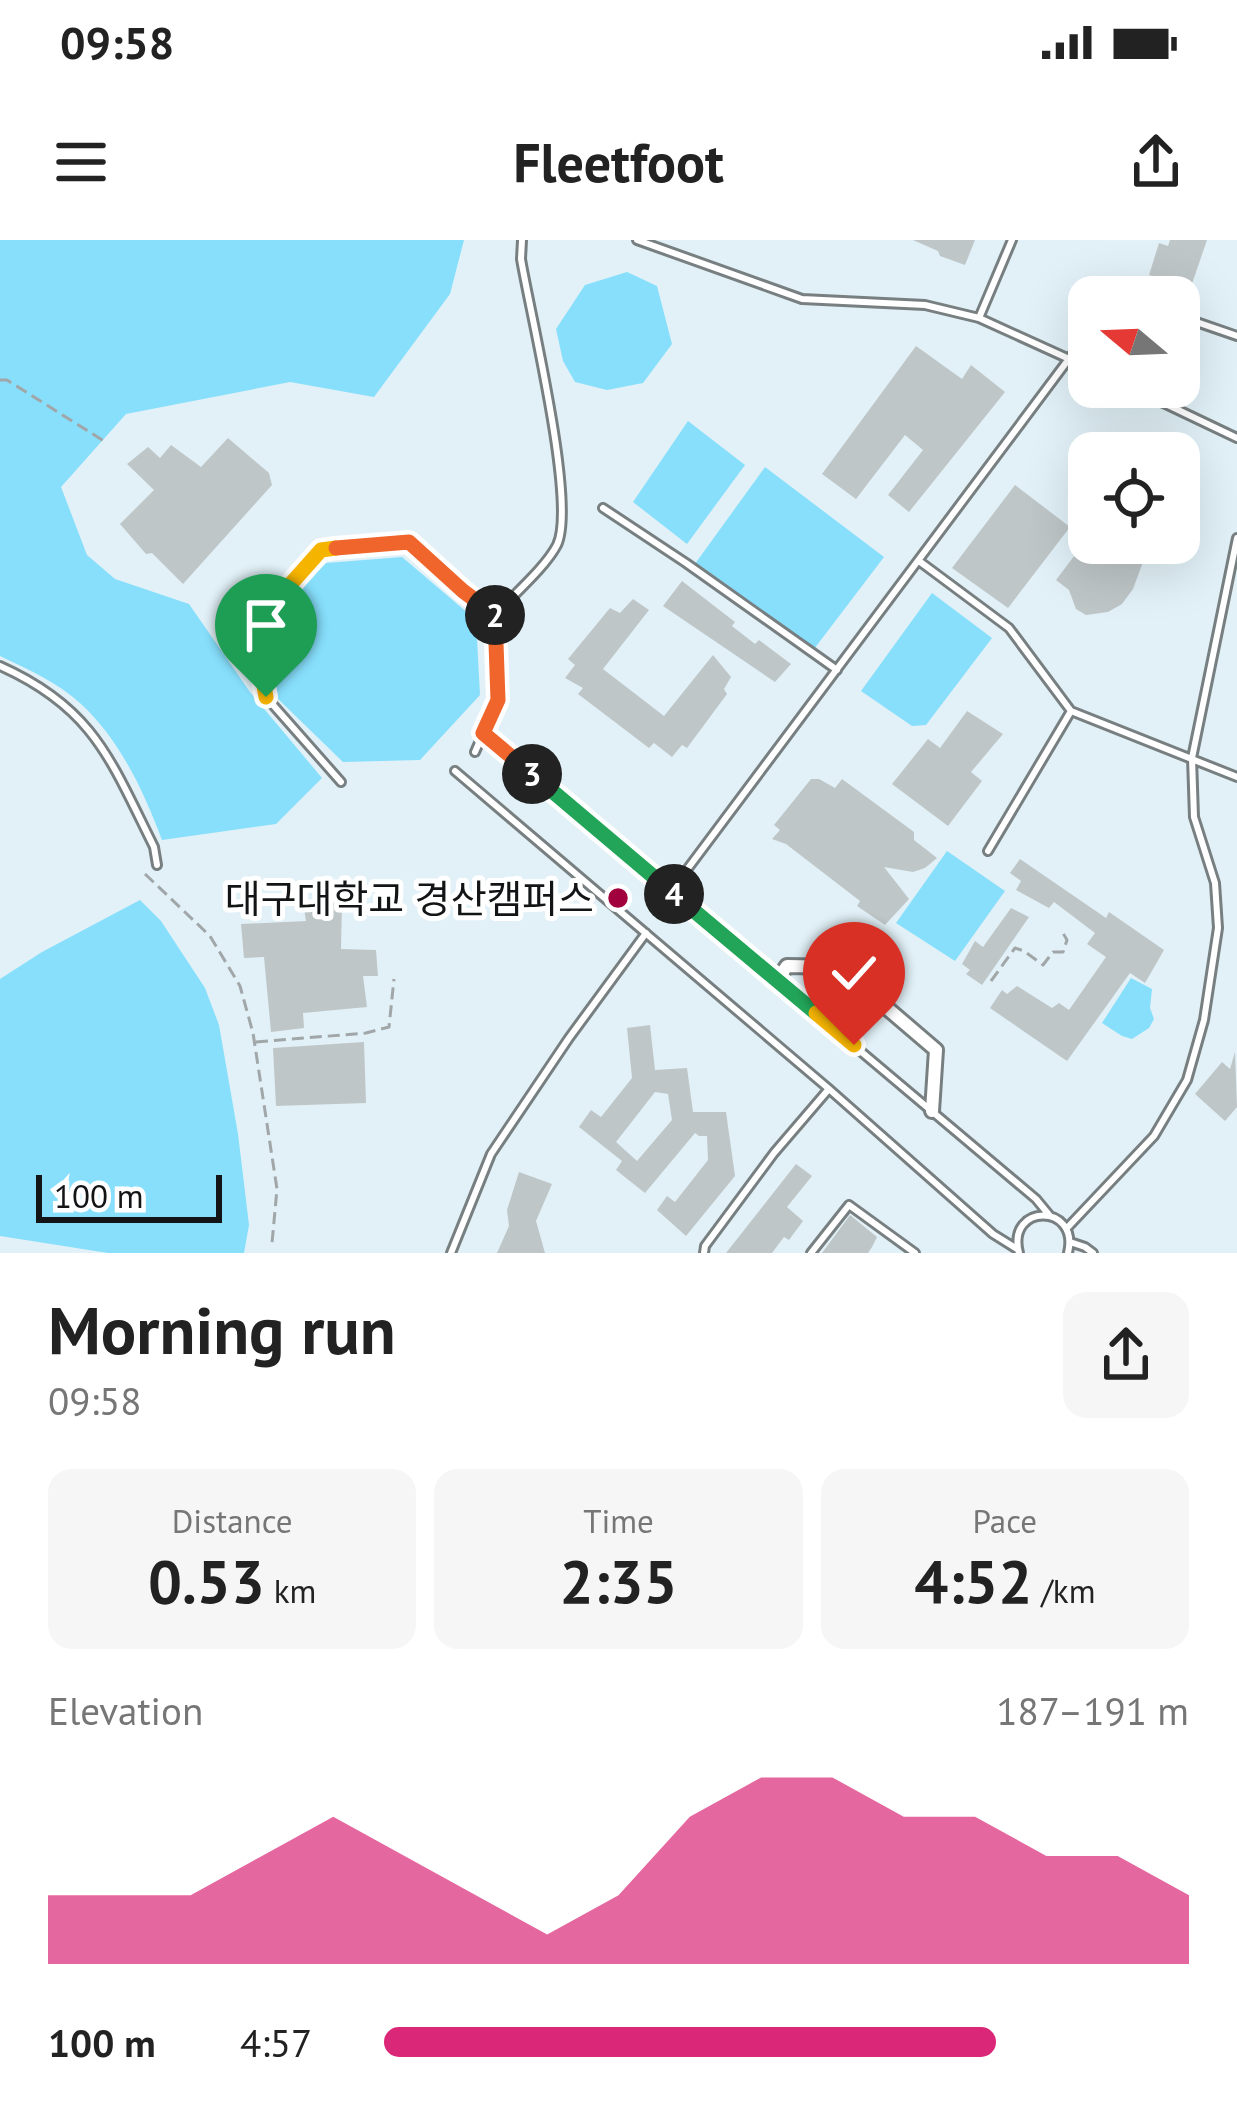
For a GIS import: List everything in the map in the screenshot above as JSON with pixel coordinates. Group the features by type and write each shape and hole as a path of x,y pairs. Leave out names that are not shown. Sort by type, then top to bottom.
{"street":[{"path":"777,980 787,966 839,968 937,1050 932,1111"}],"lane":[{"path":"475,752 498,700 495,615 558,543 563,519 555,441 521,259 522,240"},
{"path":"637,240 802,299 925,305 979,318 1068,358"},
{"path":"979,318 1012,240"},
{"path":"1200,323 1237,336"},
{"path":"671,891 1068,363"},
{"path":"1174,408 1237,438"},
{"path":"603,508 837,670"},
{"path":"1067,1228 1154,1136 1186,1080 1204,1020 1218,928 1215,883 1194,817 1192,758 1237,538"},
{"path":"341,782 266,697 257,647 265,613 321,550 409,542 495,615"},
{"path":"919,561 1010,628 1070,711 1237,777"},
{"path":"0,666 53,697 95,734 154,847 157,865"},
{"path":"988,850 1070,711"},
{"path":"483,733 1036,1199 1067,1228 1068,1253"},
{"path":"455,771 1018,1251"},
{"path":"451,1253 491,1154 646,933"},
{"path":"704,1253 774,1154 829,1089"},
{"path":"811,1253 849,1205 915,1253"},
{"path":"1018,1251 1017,1235 1024,1223 1036,1216 1050,1216"},
{"path":"1070,1242 1093,1253"}],"path":[{"path":"0,380 106,443"},
{"path":"146,874 209,936 240,986 254,1042 277,1190 272,1243"},
{"path":"991,981 1015,948 1043,965 1052,952 1063,952 1063,934"},
{"path":"254,1042 389,1028 394,979"}],"shaded area":[{"name":"대구대학교 경산캠퍼스","path":"0,240 1237,240 1237,1253 0,1253"},
{"path":"0,240 464,240 450,294 374,397 290,382 126,414 61,487 87,555 115,579 189,604 250,692 322,778 276,824 162,840 129,768 95,718 63,689 0,656"},
{"path":"627,272 657,286 672,344 643,383 607,390 575,382 563,361 556,329 585,285"},
{"path":"688,421 745,465 687,544 633,502"},
{"path":"765,467 884,557 811,653 692,568"},
{"path":"402,557 476,620 480,695 420,760 343,762 275,696 267,623 326,563"},
{"path":"932,593 992,638 926,725 912,726 861,691"},
{"path":"947,851 1005,891 955,961 896,923"},
{"path":"140,900 161,921 205,988 219,1025 249,1225 244,1253 108,1253 0,1236 0,979"},
{"path":"1131,978 1152,989 1154,1019 1132,1039 1102,1023"}],"building":[{"path":"913,240 975,240 965,265"},
{"path":"1170,240 1207,240 1195,276 1149,275 1159,243 1168,246"},
{"path":"916,346 962,379 971,365 1005,392 909,512 888,495 923,450 905,435 856,499 822,474"},
{"path":"228,438 269,473 272,485 183,584 152,553 146,554 120,524 154,490 127,464 148,447 160,458 171,445 201,467"},
{"path":"1015,485 1068,525 1008,608 952,568"},
{"path":"1068,564 1142,564 1133,589 1108,612 1086,615 1076,609 1069,590 1056,580"},
{"path":"682,581 755,644 759,640 791,664 775,682 663,606"},
{"path":"633,599 649,610 603,669 664,716 713,655 731,677 724,689 727,694 687,748 682,745 672,757 654,743 649,748 578,694 583,688 565,678 575,665 568,659 610,608 620,613"},
{"path":"967,711 1003,734 971,772 982,781 948,826 892,784 928,739 940,748"},
{"path":"811,779 835,788 842,779 914,832 914,840 937,858 913,872 884,867 909,899 885,925 786,844 772,839 780,830 774,825"},
{"path":"1020,859 1106,918 1109,912 1164,950 1145,983 1130,973 1067,1061 990,1008 1002,990 1007,994 1017,986 1052,1008 1059,1003 1069,1010 1106,957 1087,944 1095,933 1054,902 1049,908 1016,890 1021,881 1010,873"},
{"path":"303,902 342,903 341,949 376,950 378,976 363,976 367,1007 303,1013 304,1028 271,1032 264,957 244,958 241,924 306,921"},
{"path":"1011,908 1029,917 982,985 966,974 970,970 962,964 975,941 983,947"},
{"path":"650,1025 655,1070 687,1068 693,1112 726,1112 735,1176 686,1236 657,1210 667,1196 675,1202 708,1160 707,1136 695,1133 645,1193 616,1170 622,1161 579,1127 591,1110 601,1117 632,1078 627,1028","holes":["655,1092 668,1094 672,1120 637,1161 616,1142"]},
{"path":"364,1042 366,1103 276,1106 273,1048"},
{"path":"1235,1052 1237,1107 1225,1121 1195,1094 1222,1062 1230,1069"},
{"path":"796,1164 812,1176 787,1207 803,1221 789,1240 784,1237 772,1253 726,1253"},
{"path":"519,1172 552,1184 536,1221 545,1253 497,1253 509,1226 507,1210"},
{"path":"850,1215 877,1237 868,1253 822,1253"}],"place":[{"name":"대구대학교 경산캠퍼스","path":"618,898"}],"route":[{"path":"266,697 257,647 265,613 321,550 409,542 495,615 498,700 483,733 854,1045"}]}
